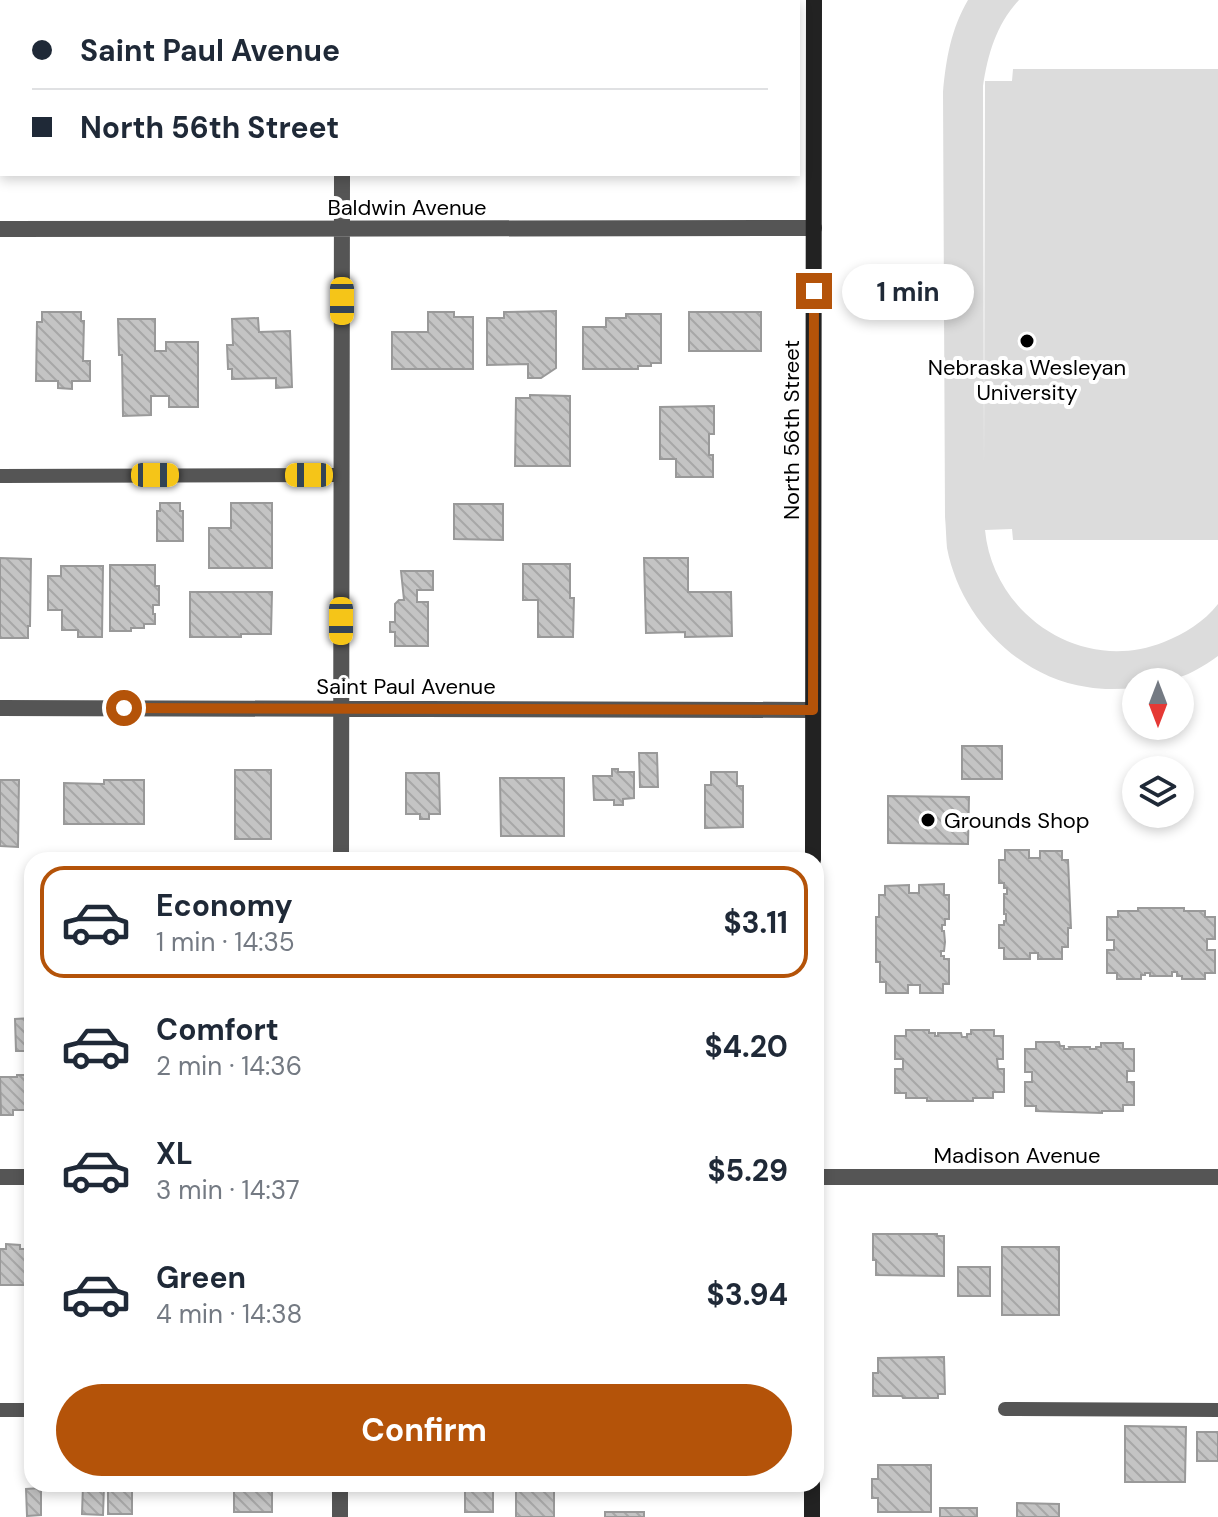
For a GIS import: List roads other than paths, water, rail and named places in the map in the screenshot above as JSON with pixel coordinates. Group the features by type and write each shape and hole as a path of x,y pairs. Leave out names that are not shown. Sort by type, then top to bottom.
{"main road":[{"name":"North 56th Street","path":"813,852 814,0"},
{"path":"812,1492 812,1517"}],"street":[{"path":"341,852 342,176"},
{"name":"Baldwin Avenue","path":"0,229 814,228"},
{"name":"Saint Paul Avenue","path":"0,708 813,710"},
{"path":"0,1177 24,1177"},
{"name":"Madison Avenue","path":"824,1177 1218,1177"},
{"path":"340,1492 340,1517"}],"lane":[{"path":"0,476 341,475"},
{"path":"1005,1409 1218,1410"},
{"path":"0,1410 24,1410"}],"place":[{"name":"Nebraska Wesleyan University","path":"1027,341"},
{"name":"Grounds Shop","path":"928,820"}]}
